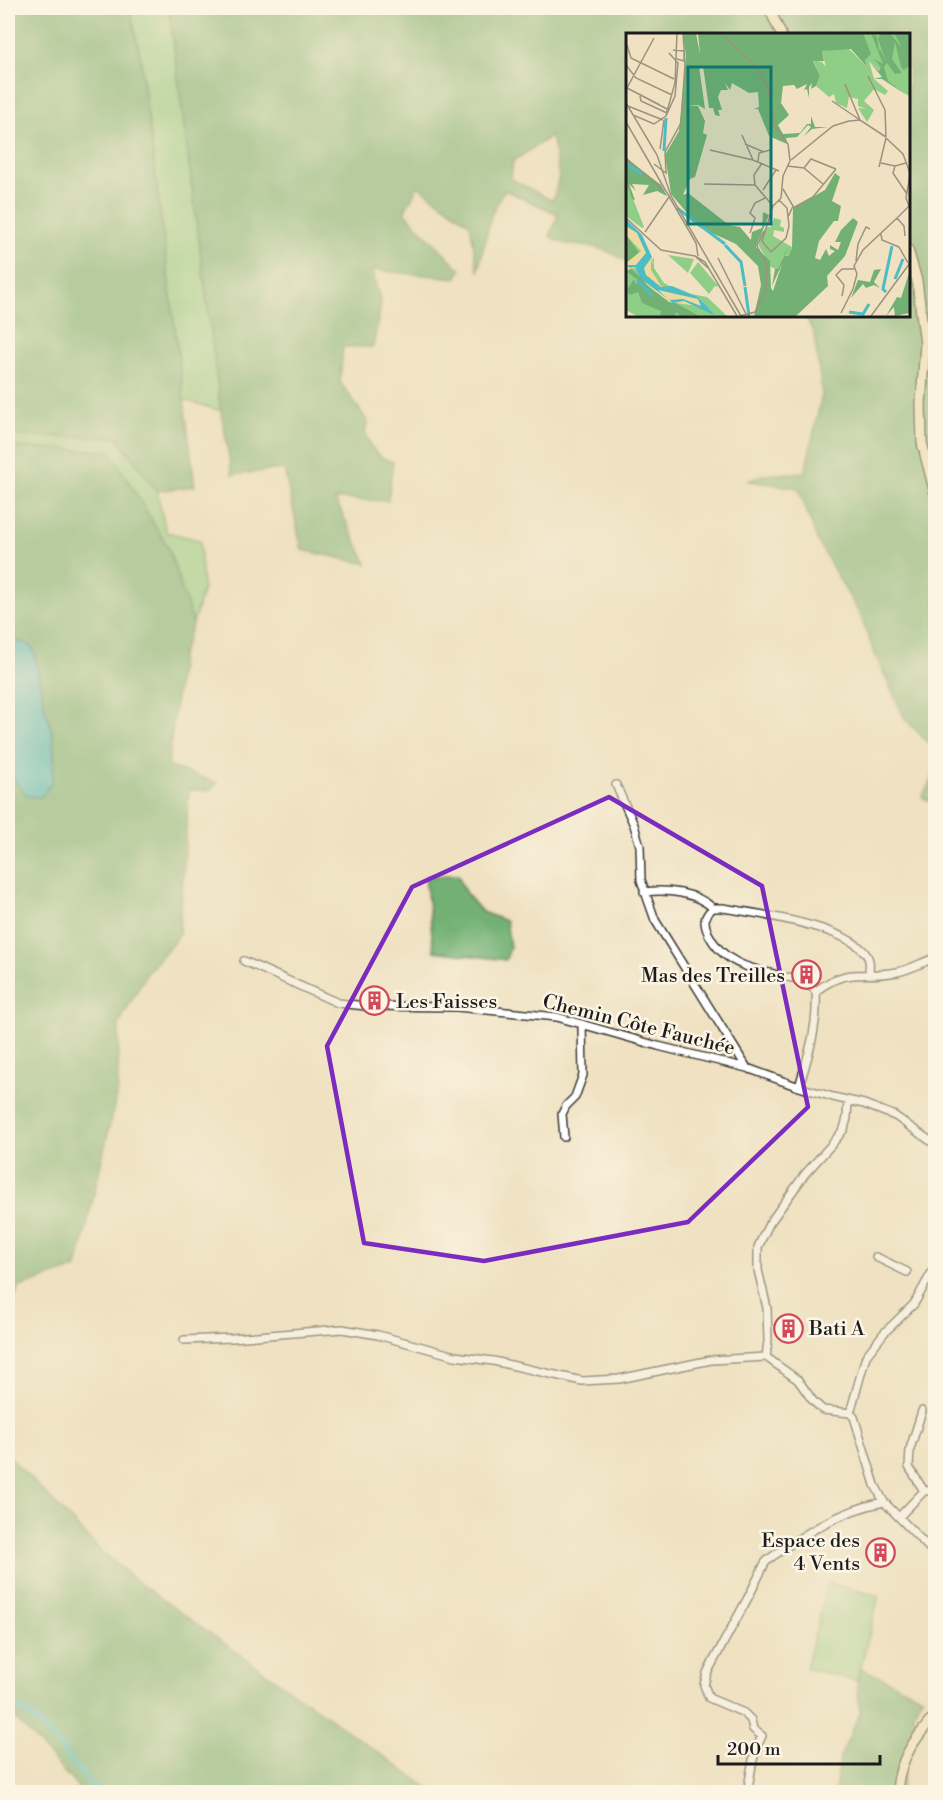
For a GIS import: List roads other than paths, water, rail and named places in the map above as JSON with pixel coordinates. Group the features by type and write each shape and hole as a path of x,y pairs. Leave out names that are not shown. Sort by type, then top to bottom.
{"street":[{"path":"769,8 781,33"},
{"path":"910,254 917,281 925,344 921,404 922,443 936,497"},
{"path":"616,785 634,825 640,846 641,880 656,920 747,1068"},
{"path":"644,892 675,891 706,902 713,908 788,919 822,928 847,938 863,950 869,959 869,974"},
{"path":"713,908 704,921 705,927 711,939 730,958 742,966 804,981 816,991"},
{"path":"799,1087 810,1053 816,1021 816,991 825,983 847,974 899,972 932,959"},
{"name":"Chemin Côte Fauchée","path":"244,961 338,1003 366,1006 457,1007 557,1017 658,1046 747,1068 799,1087 864,1104 895,1116 936,1145"},
{"path":"564,1137 562,1114 575,1097 583,1075 582,1024"},
{"path":"766,1357 767,1308 758,1270 758,1247 769,1224 805,1174 844,1129 848,1100"},
{"path":"876,1257 907,1272"},
{"path":"850,1413 866,1356 914,1304 936,1266"},
{"path":"184,1340 342,1329 378,1335 455,1356 493,1361 582,1381 619,1378 711,1360 766,1357 798,1380 813,1401 823,1410 850,1413 854,1417 875,1485 884,1502 936,1555"},
{"path":"922,1411 910,1449 909,1467 924,1491"},
{"path":"899,1517 924,1491 936,1490"},
{"path":"747,1792 754,1750 762,1736 753,1729 751,1720 744,1713 709,1698 704,1684 707,1673 765,1563 812,1530 867,1505 884,1502"},
{"path":"897,1792 904,1757 916,1737 936,1714"}],"water":[{"path":"16,641 26,643 34,650 44,704 53,736 52,782 41,797 28,796 12,779 14,747 8,724 8,646"}],"waterway":[{"path":"8,1703 28,1714 38,1723 99,1792"}],"railway":[{"path":"8,1788 11,1792"}],"place":[{"name":"Mas des Treilles","path":"806,975"},
{"name":"Les Faisses","path":"375,1001"},
{"name":"Bati A","path":"788,1328"},
{"name":"Espace des 4 Vents","path":"881,1552"}]}
